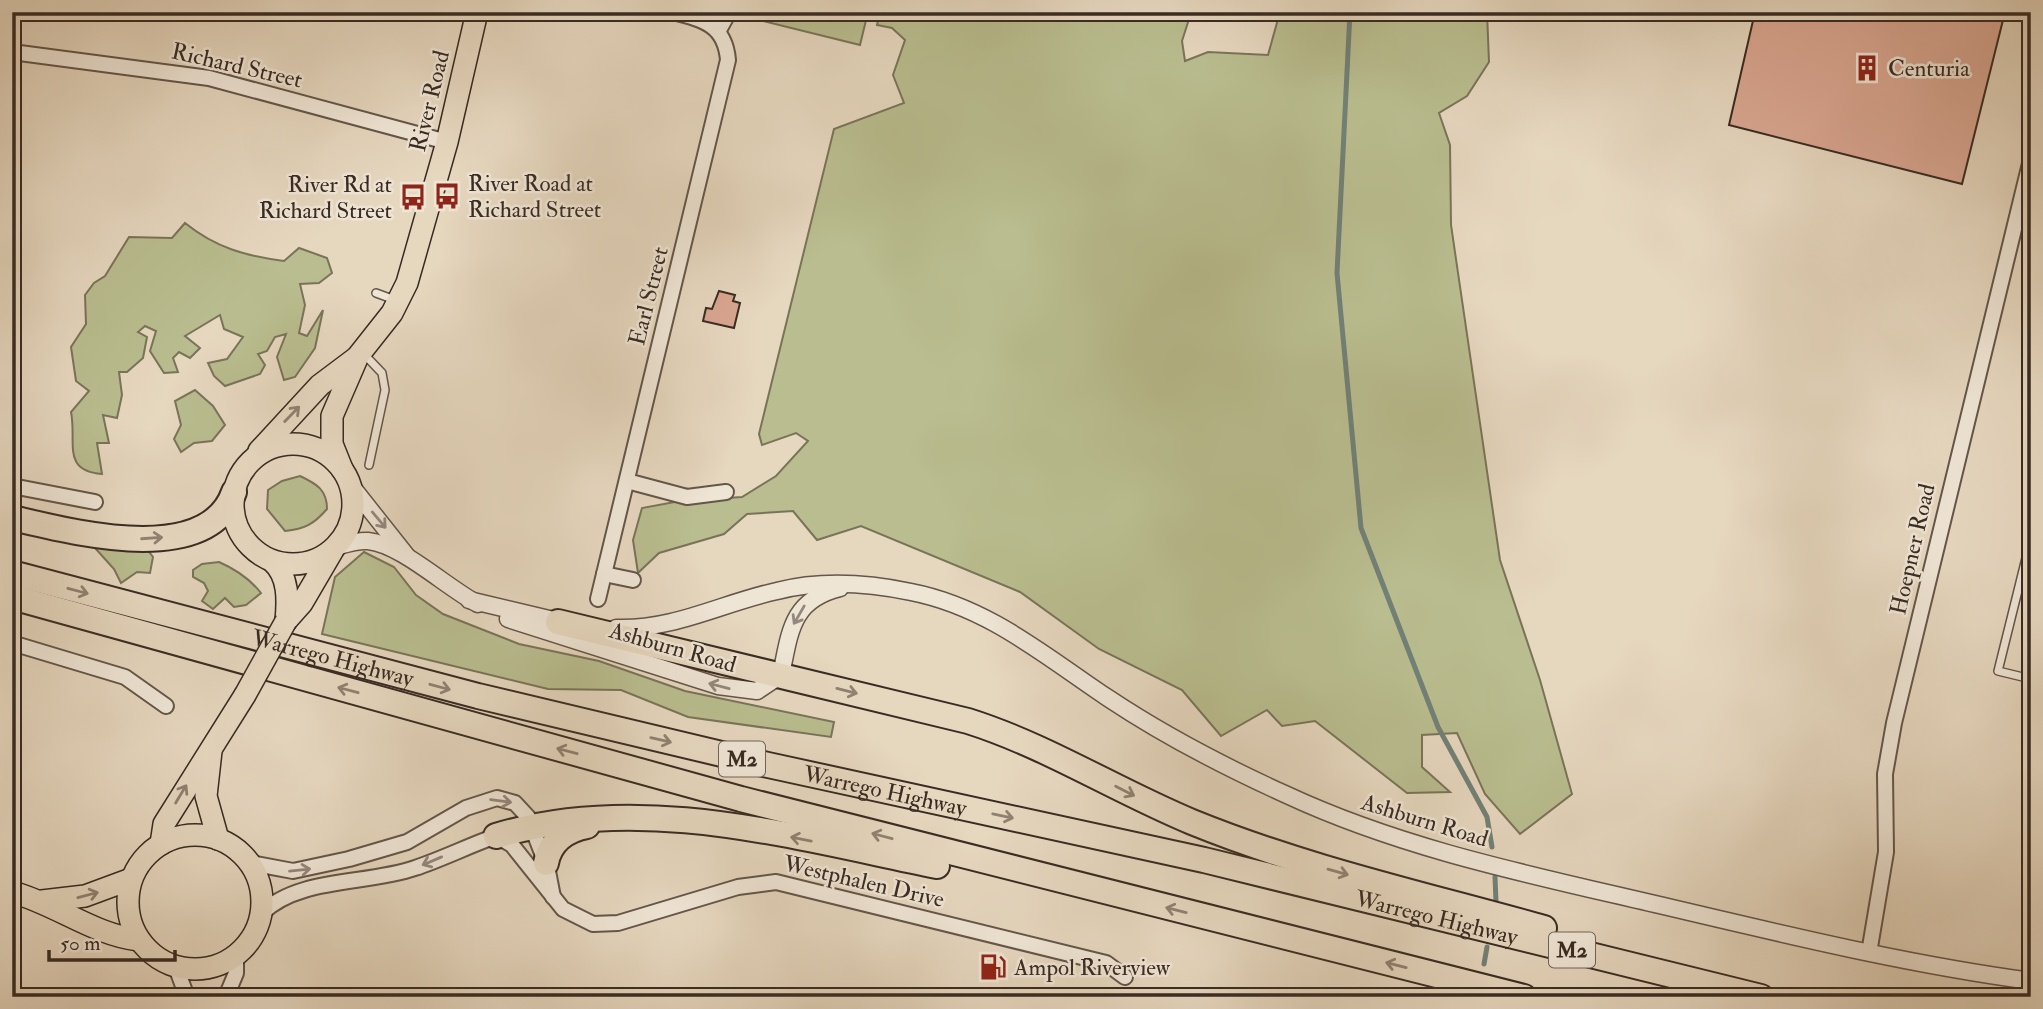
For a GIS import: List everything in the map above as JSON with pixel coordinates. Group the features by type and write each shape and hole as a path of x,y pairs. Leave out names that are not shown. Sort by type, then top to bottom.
{"highway":[{"path":"12,518 107,537 168,537 211,523 226,509 233,492"},
{"name":"Warrego Highway","path":"12,572 478,696 768,765 1204,860 1761,997"},
{"name":"Warrego Highway","path":"12,597 971,859 1524,997"},
{"path":"558,622 995,730 1026,741 1156,806 1238,840 1359,878 1604,944 1637,965"},
{"path":"496,836 533,826 593,818 646,818 766,832 940,867 971,859"},
{"path":"546,863 553,844 568,832 646,818"}],"main road":[{"name":"River Road","path":"345,476 334,452 331,422 360,354 399,302 415,257 447,142 477,12"},
{"name":"River Road","path":"247,465 320,385 360,354"},
{"path":"161,844 164,824 245,695 286,621 302,603 353,512 345,476 322,452 298,444 269,448 247,465 233,492 233,512 240,531 251,547 279,568 286,586 286,621"},
{"path":"272,561 308,563 335,548"},
{"path":"212,749 206,796 218,839"},
{"path":"189,836 218,839 236,849 250,863 259,878 262,913 253,937 236,956 218,966 197,970 176,967 155,957 139,940 130,921 127,900 131,879 143,859 161,844 189,836"},
{"path":"42,901 85,896 131,879"},
{"path":"12,892 42,901 120,938 139,940"}],"street":[{"path":"673,12 699,19 719,30 729,12"},
{"name":"Earl Street","path":"598,598 725,75 726,45 719,30"},
{"name":"Richard Street","path":"12,52 209,78 447,142"},
{"name":"Hoepner Road","path":"1868,953 1886,852 1885,774 1891,741 2031,161"},
{"name":"Ashburn Road","path":"345,476 407,557"},
{"path":"627,481 687,496 726,492"},
{"path":"12,486 95,502"},
{"name":"Ashburn Road","path":"335,548 368,541 407,557 469,600 539,631 724,688 757,691 781,675 794,621 802,607 822,594 853,586"},
{"path":"604,574 633,580"},
{"name":"Ashburn Road","path":"469,600 558,622 611,628 649,627 690,619 754,597 804,585 908,591 969,610 1013,632 1165,734 1237,772 1335,815 1468,859 1529,874 1868,953 1944,969 2031,981"},
{"path":"12,643 125,677 166,706"},
{"path":"250,863 293,871 349,859 407,842 466,808 488,799 515,803 533,826 546,863 554,901"},
{"path":"262,913 289,894 358,882 415,868 496,836"},
{"name":"Westphalen Drive","path":"496,836 512,845 554,901 583,921 611,924 738,887 776,882 1106,963 1125,977"},
{"path":"226,997 236,973 236,956"},
{"path":"176,967 187,997"}],"lane":[{"path":"376,293 399,302"},
{"path":"360,354 382,373 385,390 369,465"},
{"path":"2031,538 1998,671 2031,679"}],"green space":[{"path":"753,12 868,12 860,45 751,18"},
{"path":"880,12 1086,12 1117,19 1120,12 1184,12 1190,16 1182,41 1185,61 1208,52 1268,55 1280,12 1487,12 1489,62 1467,96 1439,113 1450,145 1451,225 1500,560 1540,680 1572,794 1520,834 1485,794 1457,733 1422,735 1422,767 1450,792 1407,793 1315,721 1282,726 1267,710 1221,736 1182,690 1099,649 1020,592 861,526 817,540 793,511 747,514 724,534 659,553 638,573 633,540 642,508 680,501 742,497 776,476 808,441 796,433 762,445 759,434 834,129 904,103 893,75 905,40 892,28 877,25"},
{"path":"185,223 208,239 244,253 284,261 299,248 327,258 332,273 319,283 300,284 305,305 299,333 307,336 323,310 315,348 295,377 284,380 277,357 286,334 275,337 267,351 258,354 265,365 260,374 225,386 214,376 208,363 227,359 243,337 224,329 220,315 185,336 200,348 190,358 179,352 173,358 178,372 164,373 150,351 156,331 145,326 138,332 147,337 143,358 127,372 119,372 122,395 117,418 103,415 109,443 97,443 102,474 89,472 81,467 73,453 71,412 89,391 76,381 71,347 86,324 85,295 94,283 105,276 129,237 172,238"},
{"path":"195,390 213,406 225,425 212,441 194,443 181,452 174,439 181,425 175,401"},
{"path":"300,476 320,488 327,509 309,525 285,531 267,509 268,490 282,481"},
{"path":"109,544 146,548 153,557 150,573 137,572 121,583 114,569 95,548"},
{"path":"364,552 394,567 416,595 443,614 519,644 599,661 685,691 834,722 831,737 688,717 621,690 548,689 322,634 335,577"},
{"path":"219,562 242,575 261,593 246,605 234,607 225,598 213,609 202,601 208,591 204,583 193,577 193,570 202,564"}],"building":[{"name":"Centuria","path":"1755,12 2005,12 1962,184 1729,125"},
{"path":"719,291 735,295 733,301 740,303 734,328 703,321 706,308 712,309"}],"waterway":[{"path":"1350,12 1337,273 1361,528 1438,727 1487,817 1492,847"},
{"path":"1495,877 1496,902"},
{"path":"1484,964 1487,947"}],"place":[{"name":"Centuria","path":"1867,68"},
{"name":"River Road at Richard Street","path":"447,196"},
{"name":"River Rd at Richard Street","path":"413,197"},
{"name":"Ampol Riverview","path":"993,967"}]}
